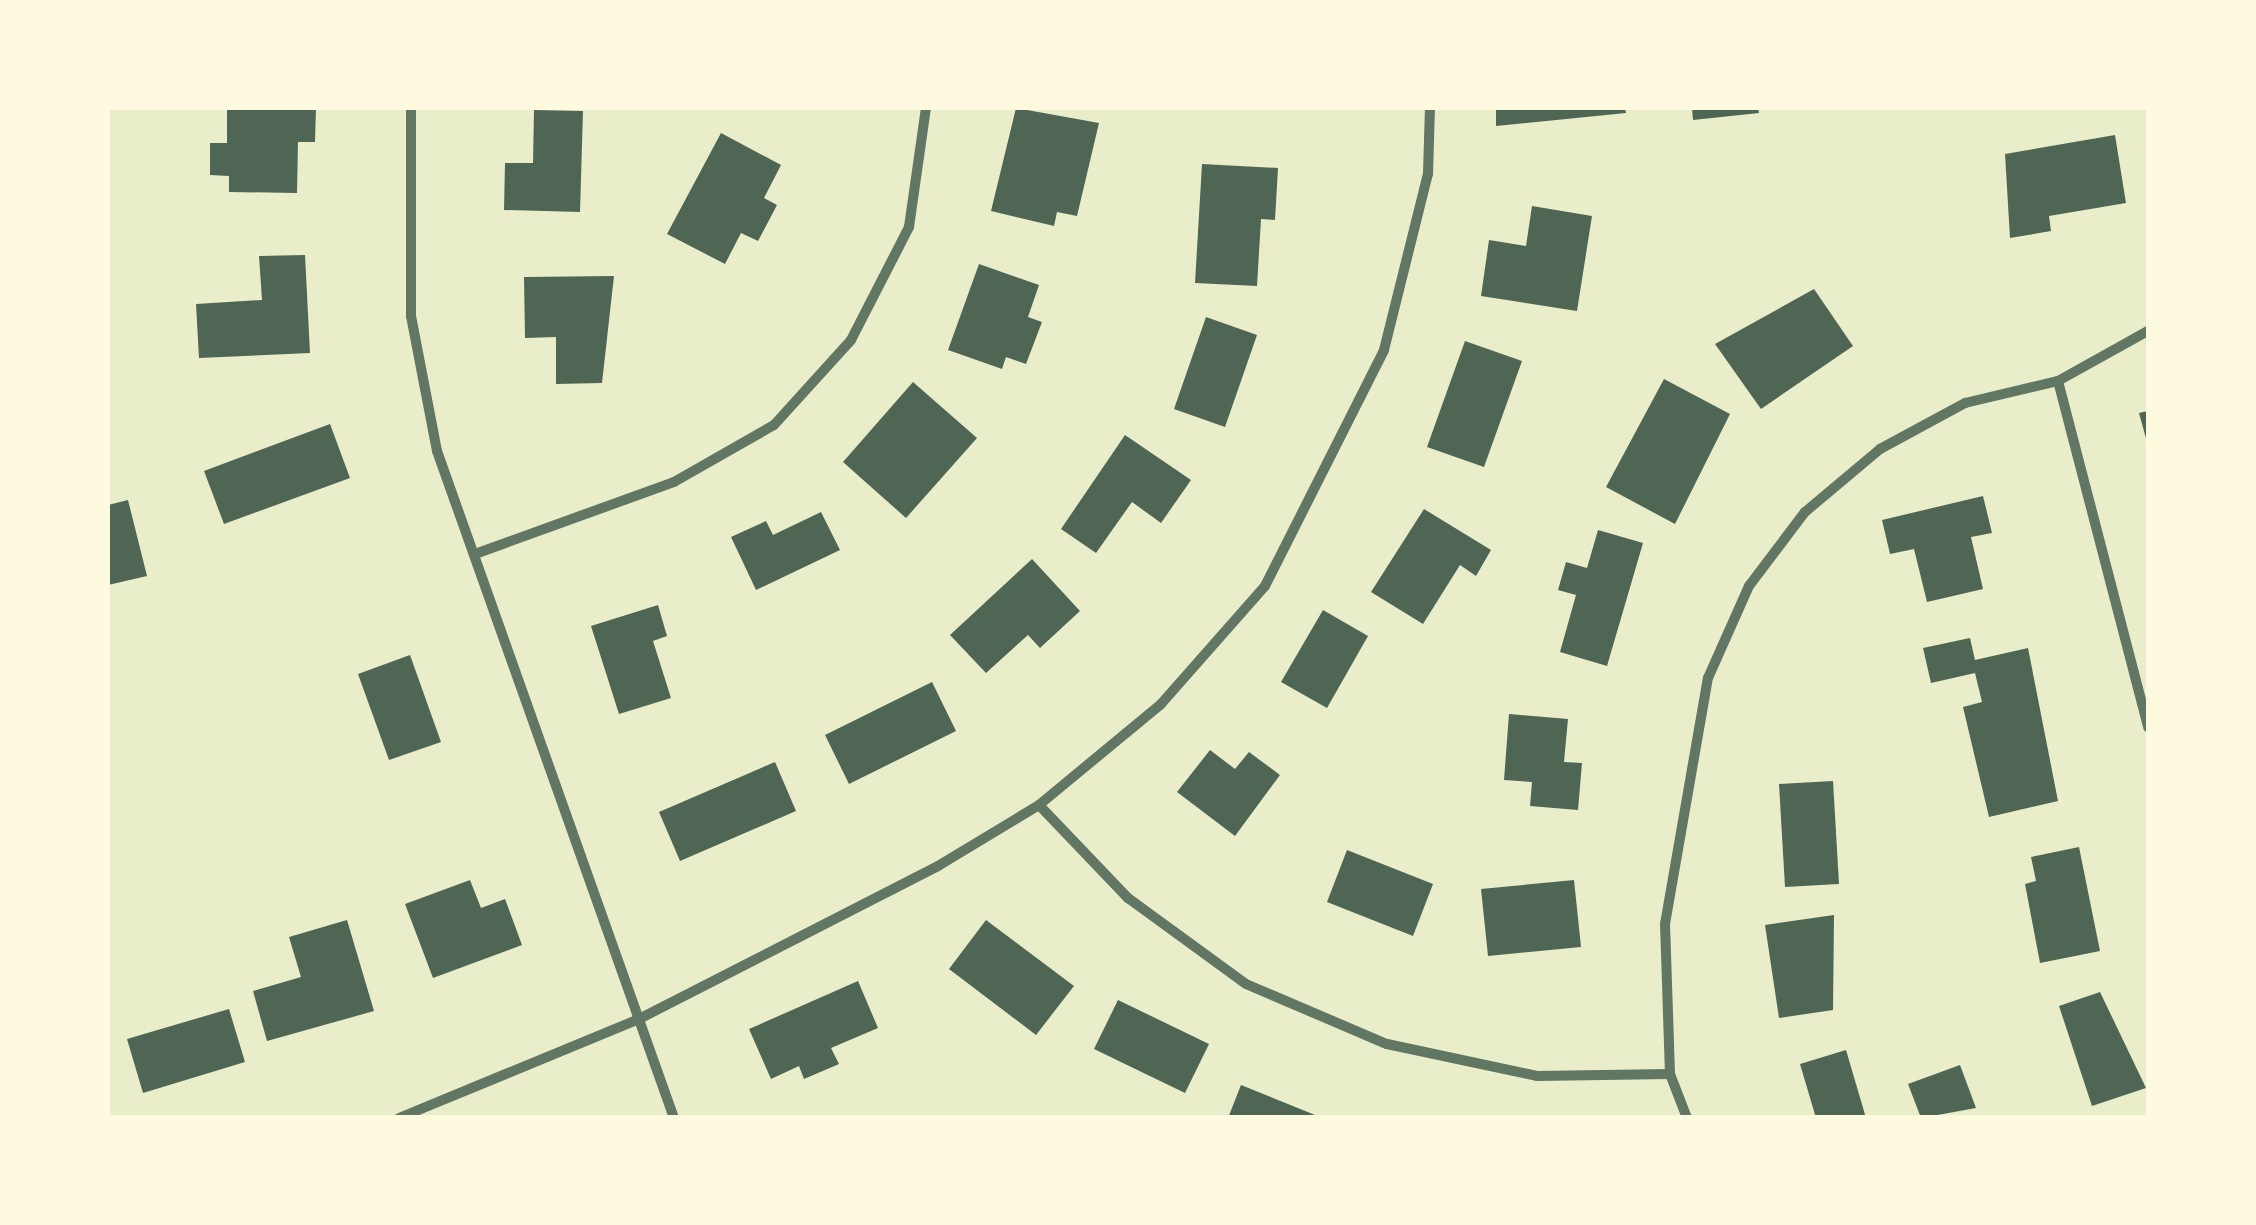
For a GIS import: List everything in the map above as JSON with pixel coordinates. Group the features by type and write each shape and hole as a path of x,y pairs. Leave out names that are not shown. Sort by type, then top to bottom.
{"street":[{"path":"410,108 410,316 437,451 674,1118"},
{"path":"475,554 674,482 774,424 851,340 910,226 926,108"},
{"path":"399,1118 639,1019 1039,804 1161,704 1265,586 1384,350 1428,174 1430,108"},
{"path":"1687,1118 1670,1074 1665,924 1679,813 1708,678 1749,586 1805,512 1880,449 1966,402 2058,381 2148,331"},
{"path":"2058,381 2148,727"},
{"path":"1039,804 1142,908 1246,984 1334,1022 1387,1044 1536,1076 1670,1074"}],"building":[{"path":"227,108 316,108 315,142 298,142 297,193 229,192 229,176 210,175 210,143 227,143"},
{"path":"1016,108 1099,123 1077,216 1057,212 1054,226 991,211"},
{"path":"1496,108 1625,108 1626,113 1496,126"},
{"path":"1692,108 1758,108 1759,113 1693,120"},
{"path":"534,110 583,111 580,212 504,210 505,163 533,163"},
{"path":"721,133 781,165 764,198 777,205 758,241 741,233 725,264 667,234"},
{"path":"2115,135 2126,203 2049,216 2051,231 2010,238 2005,154"},
{"path":"1202,164 1278,168 1275,220 1261,219 1257,286 1195,283"},
{"path":"1532,206 1592,216 1577,311 1481,296 1489,240 1526,246"},
{"path":"305,255 310,353 199,358 196,304 262,300 259,256"},
{"path":"979,264 1039,285 1028,317 1042,322 1026,364 1006,357 1002,369 948,350"},
{"path":"614,276 602,383 556,384 556,337 525,338 524,277"},
{"path":"1814,289 1853,346 1761,409 1715,344"},
{"path":"1206,317 1257,335 1225,427 1174,409"},
{"path":"1465,341 1522,361 1484,467 1427,447"},
{"path":"1664,379 1730,414 1675,524 1606,487"},
{"path":"913,382 977,438 906,518 843,462"},
{"path":"2148,411 2148,442 2147,442 2139,413"},
{"path":"330,424 350,478 224,524 204,471"},
{"path":"1125,435 1191,480 1161,523 1132,502 1096,553 1061,529"},
{"path":"1983,496 1992,533 1971,537 1983,589 1927,602 1914,549 1890,554 1882,520"},
{"path":"128,500 147,576 108,585 108,505"},
{"path":"1424,509 1491,550 1476,576 1460,565 1423,624 1371,592"},
{"path":"821,512 840,550 756,590 731,537 766,521 773,535"},
{"path":"1598,530 1643,543 1607,666 1560,652 1576,595 1558,590 1566,562 1587,568"},
{"path":"1032,559 1080,611 1040,648 1028,635 986,673 950,635"},
{"path":"658,605 667,636 653,641 671,698 619,714 591,626"},
{"path":"1323,610 1368,636 1327,708 1281,682"},
{"path":"1970,638 1975,660 2028,648 2058,801 1989,817 1963,707 1982,702 1975,673 1931,683 1923,648"},
{"path":"410,655 441,742 389,760 358,674"},
{"path":"932,682 956,731 849,784 825,735"},
{"path":"1509,714 1568,719 1564,762 1582,763 1578,810 1530,806 1532,782 1504,780"},
{"path":"1210,750 1235,769 1249,752 1280,775 1235,836 1177,792"},
{"path":"775,762 796,811 680,861 659,812"},
{"path":"1833,781 1839,884 1785,887 1779,784"},
{"path":"2079,847 2100,951 2040,963 2025,884 2036,881 2031,857"},
{"path":"1347,850 1433,884 1413,936 1327,902"},
{"path":"470,880 481,908 505,899 522,945 433,978 405,904"},
{"path":"1574,880 1581,947 1488,956 1481,889"},
{"path":"1834,915 1833,1010 1779,1018 1765,925"},
{"path":"347,920 374,1011 267,1041 253,991 301,977 289,937"},
{"path":"986,920 1074,986 1036,1035 949,969"},
{"path":"858,981 878,1028 831,1048 839,1064 804,1079 799,1066 771,1079 749,1029"},
{"path":"2100,992 2146,1088 2092,1106 2059,1006"},
{"path":"1118,1000 1209,1044 1185,1093 1094,1049"},
{"path":"229,1009 245,1062 143,1093 127,1039"},
{"path":"1846,1050 1866,1118 1816,1118 1800,1064"},
{"path":"1960,1065 1976,1108 1921,1118 1908,1084"},
{"path":"1241,1085 1320,1117 1320,1118 1228,1118"}]}
